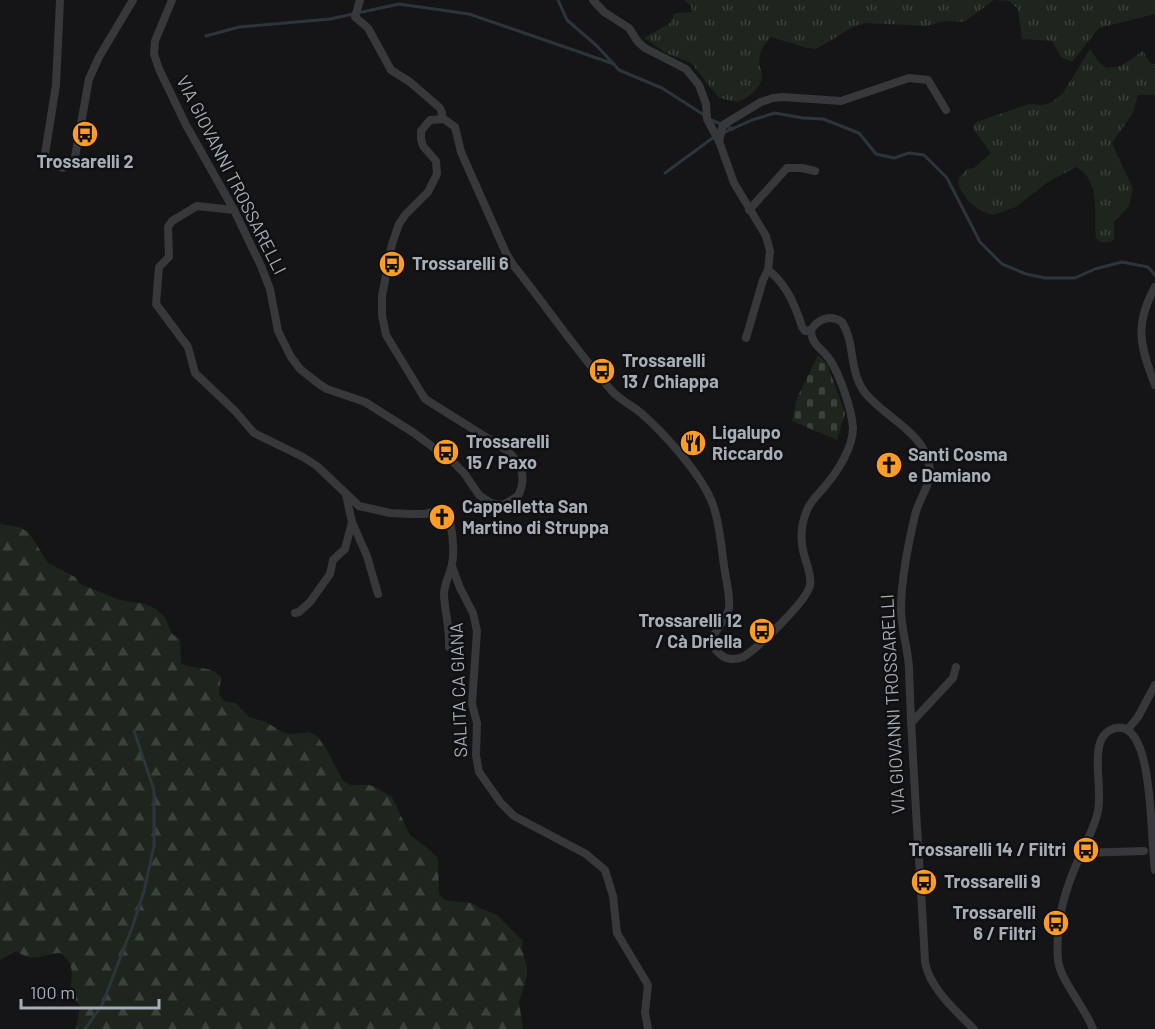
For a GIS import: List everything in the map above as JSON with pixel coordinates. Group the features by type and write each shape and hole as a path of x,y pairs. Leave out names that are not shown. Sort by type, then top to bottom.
{"street":[{"path":"60,0 56,85 45,154 48,164 59,168 68,167 75,157 88,79 133,0"},
{"name":"VIA GIOVANNI TROSSARELLI","path":"172,0 160,26 154,54 159,69 186,125 234,210 270,289 278,331 300,369 327,389 365,402 414,433 453,462 464,473 478,495 490,503 508,503 518,496 521,490 522,472 515,458 508,451 425,399 386,335 382,315 382,296 392,244 399,224 428,192 436,178 436,161 423,146 421,135 423,127 430,120 441,118"},
{"path":"360,0 355,17 368,28 391,70 411,82 435,103 442,110 441,118 450,122 454,127 461,153 514,266 610,389 622,401 636,408 652,422 706,490 719,526 729,601 728,612 716,629 713,640 718,653 728,658 740,658 749,652 797,607 809,591 810,575 802,549 804,518 808,507 828,483 838,466 851,440 853,428 848,405 833,365 813,339 811,330 808,332 802,327 784,288 775,275 768,270"},
{"path":"593,0 604,12 629,28 645,48 686,69 699,85 706,104 706,120 719,141 734,183 768,243 770,258 768,270 763,280 747,338"},
{"path":"719,141 723,124 761,102 773,98 841,101 909,78 928,80 946,110"},
{"path":"749,210 787,168 815,171"},
{"path":"234,210 197,206 172,220 168,227 169,257 159,267 156,302 188,347 195,373 235,411 254,434 309,460 327,473 346,494 352,522 367,556 378,594"},
{"path":"1154,288 1140,330 1142,346 1155,385"},
{"name":"VIA GIOVANNI TROSSARELLI","path":"811,330 817,322 825,318 842,322 848,335 854,369 865,393 896,419 914,438 925,452 930,466 928,483 915,514 901,612 909,664 914,794 927,970 943,995 974,1029"},
{"name":"SALITA CA GIANA","path":"346,494 359,506 390,513 425,514 445,509 450,523 452,566 473,613 477,631 472,704 477,723 476,755 479,772 501,803 514,816 586,854 605,870 613,896 617,933 648,985 645,1012 648,1029"},
{"path":"295,613 310,602 328,578 333,560 345,549 352,522"},
{"name":"SALITA CA GIANA","path":"449,647 444,592 447,574 452,566"},
{"path":"911,723 953,678 956,667"},
{"path":"1128,729 1138,717 1155,685"},
{"path":"1093,1029 1086,1012 1061,971 1058,958 1060,911 1065,891 1095,823 1098,810 1100,742 1112,729 1128,729 1140,743 1148,767 1155,870"},
{"path":"1081,853 1144,851"}],"green space":[{"path":"684,0 994,0 964,22 945,21 927,26 867,23 855,26 816,49 771,37 760,54 759,64 762,76 760,85 749,96 737,102 719,98 691,63 666,53 644,38 670,23 675,13 692,12 691,6"},
{"path":"996,0 1155,0 1155,14 1099,28 1072,62 1061,57 1052,41 1022,39 1018,9 1009,1"},
{"path":"1090,49 1106,68 1121,66 1143,51 1150,63 1155,64 1155,95 1138,95 1133,113 1112,143 1133,189 1129,206 1114,222 1114,240 1104,242 1096,238 1093,189 1084,173 1076,167 1048,182 1016,207 993,215 976,207 964,195 958,184 959,178 967,169 974,168 991,153 973,129 974,123 1029,104 1044,105 1052,102 1063,93"},
{"path":"818,355 827,364 845,413 837,440 792,421 797,398"},
{"path":"0,524 20,527 27,532 48,563 75,577 80,584 120,600 145,604 156,609 165,617 172,634 180,639 181,663 212,670 221,677 219,694 224,701 236,703 249,717 266,722 282,732 290,734 309,732 317,736 343,781 351,785 369,785 392,797 410,835 438,858 439,894 445,900 472,903 497,915 523,941 522,950 527,976 519,1002 523,1029 76,1029 80,1006 71,992 70,964 60,953 33,958 17,951 0,960"}],"waterway":[{"path":"558,0 567,20 597,46 619,70 662,88 704,115"},
{"path":"206,36 239,27 330,19 399,4 469,14 614,64"},
{"path":"723,133 775,113 823,119 859,133 876,154 894,158 909,153 924,155 947,178 980,242 1002,264 1026,274 1045,278 1075,278 1095,269 1122,262 1148,267 1155,275"},
{"path":"711,120 733,129"},
{"path":"665,173 714,137"},
{"path":"85,1029 102,1005 133,925 144,891 154,846 154,790 134,731"}],"place":[{"name":"Trossarelli 2","path":"85,134"},
{"name":"Trossarelli 6","path":"392,264"},
{"name":"Trossarelli 13 / Chiappa","path":"602,371"},
{"name":"Ligalupo Riccardo","path":"693,443"},
{"name":"Trossarelli 15 / Paxo","path":"446,452"},
{"name":"Santi Cosma e Damiano","path":"889,465"},
{"name":"Cappelletta San Martino di Struppa","path":"442,517"},
{"name":"Trossarelli 12 / Cà Driella","path":"762,631"},
{"name":"Trossarelli 14 / Filtri","path":"1086,850"},
{"name":"Trossarelli 9","path":"924,882"},
{"name":"Trossarelli 6 / Filtri","path":"1056,923"}]}
